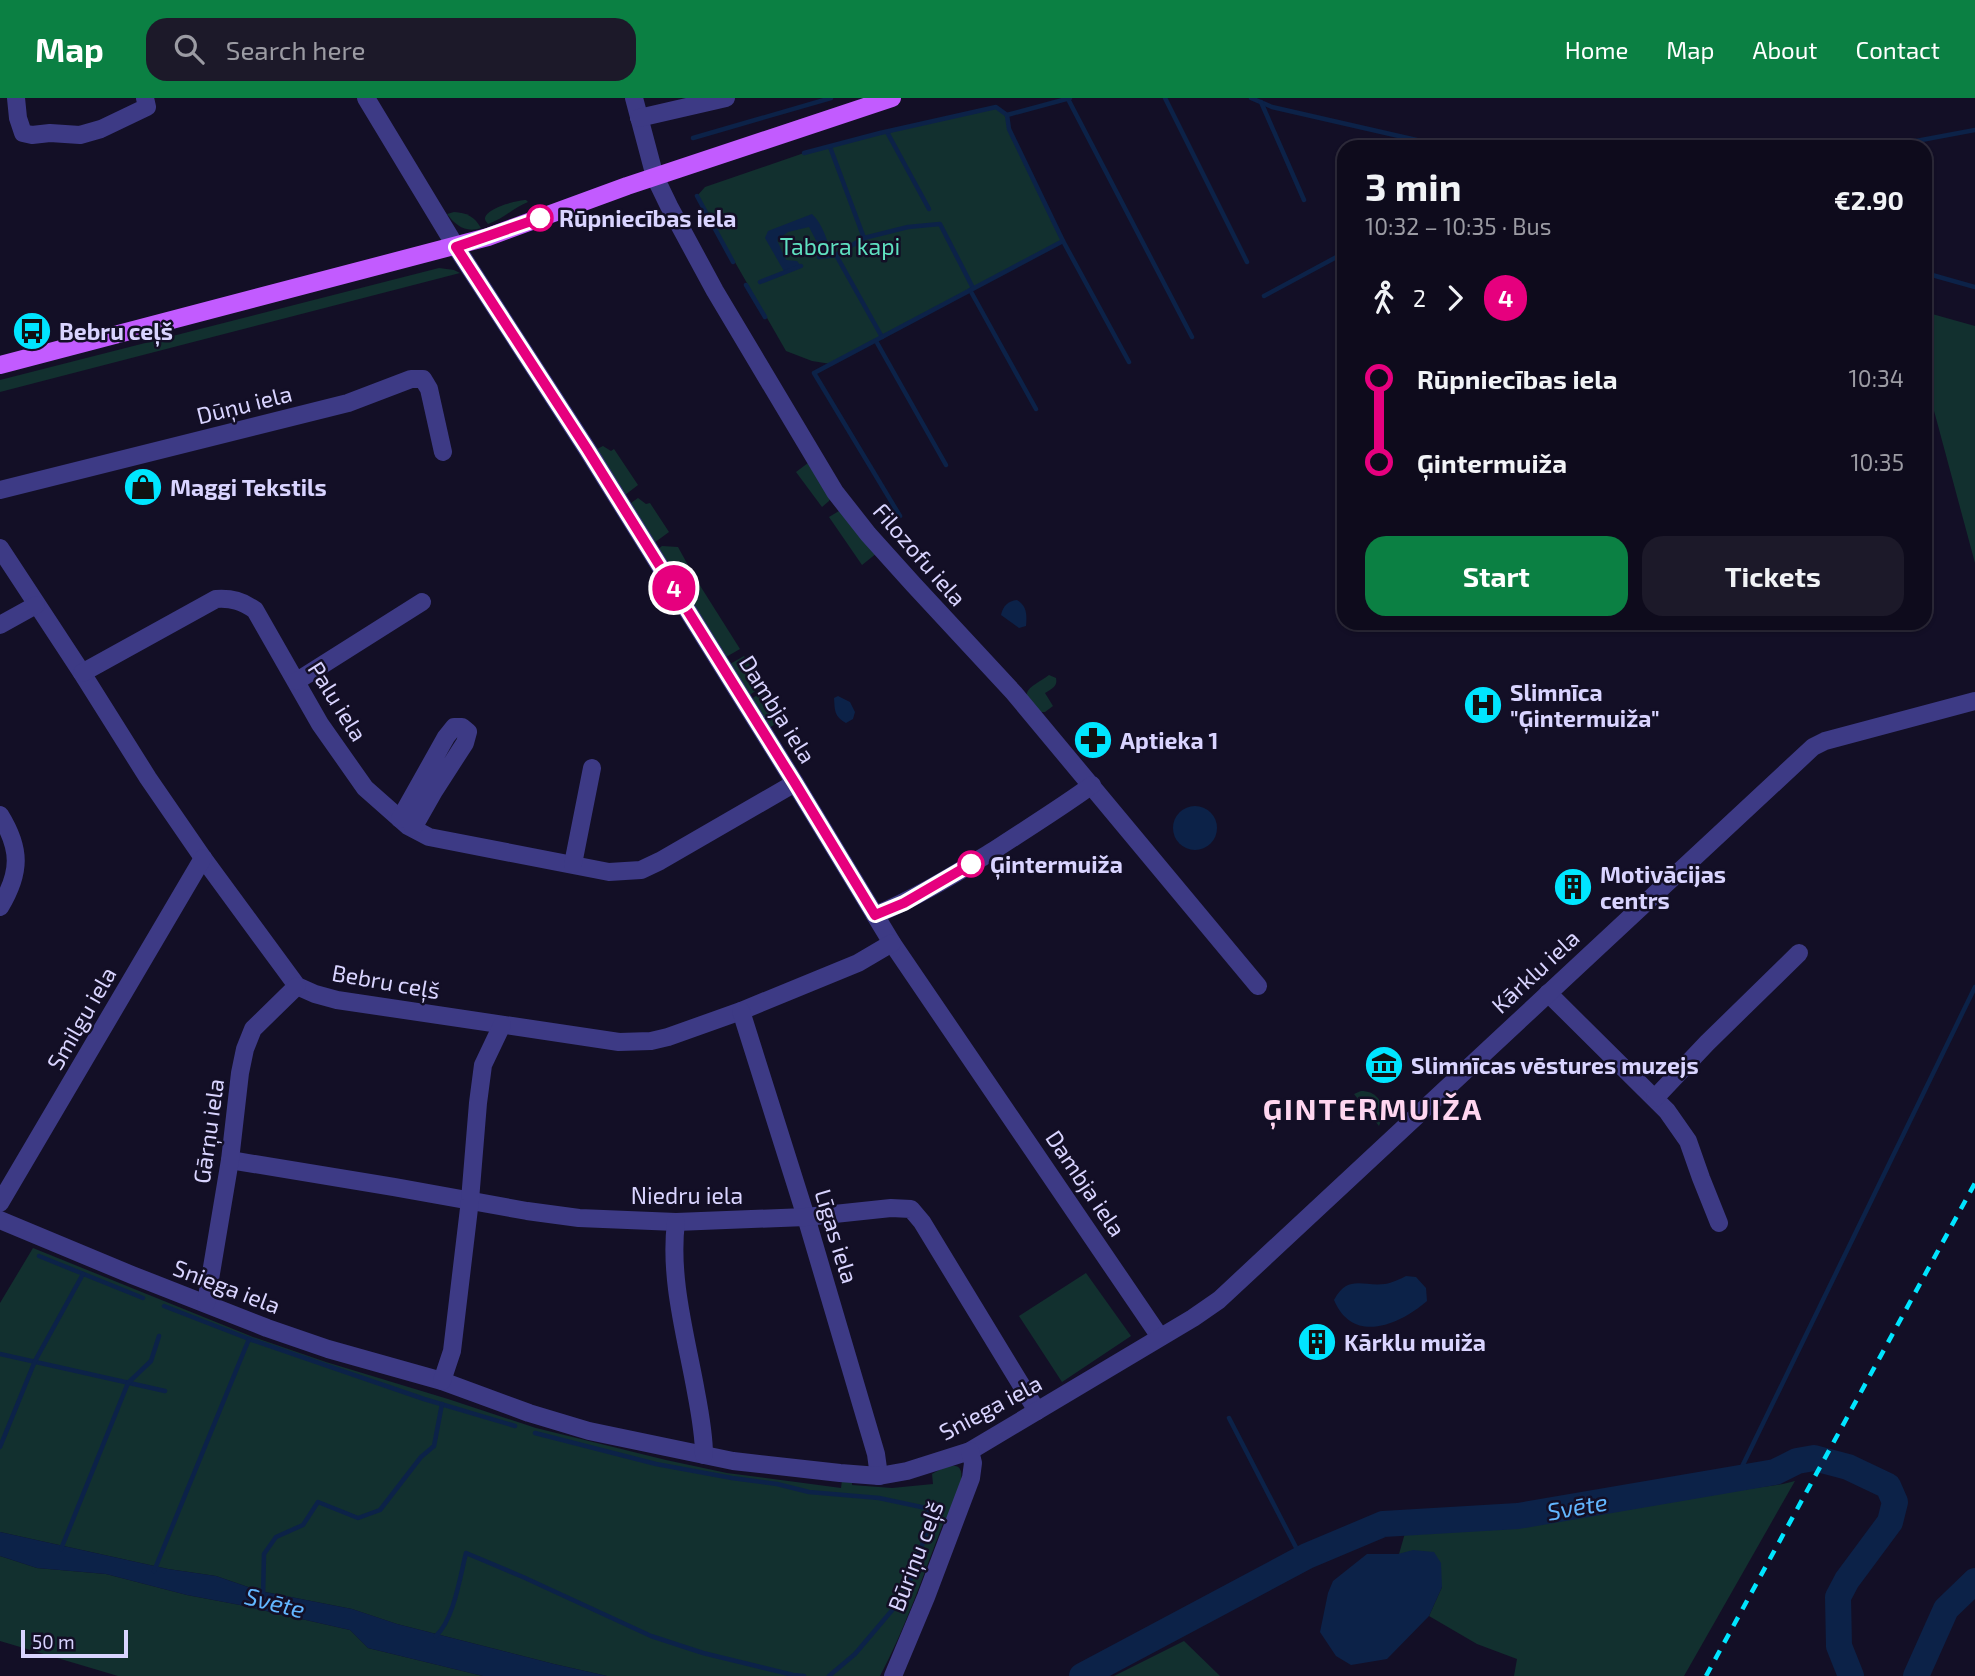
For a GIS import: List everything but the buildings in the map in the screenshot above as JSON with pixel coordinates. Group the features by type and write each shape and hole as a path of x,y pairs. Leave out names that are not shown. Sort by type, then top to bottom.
{"main road":[{"path":"0,365 456,247 892,98"}],"street":[{"path":"16,98 23,133 80,135 146,107 145,98"},
{"name":"Dambja iela","path":"366,98 456,247 587,449 892,943 1160,1337"},
{"name":"Filozofu iela","path":"634,98 655,177 715,292 835,492 884,552 1014,693 1258,986"},
{"path":"639,118 726,98"},
{"name":"Dūņu iela","path":"0,490 348,403 411,379 424,379 429,389 443,452"},
{"name":"Bebru ceļš","path":"0,548 148,778 203,858 297,986 315,994 337,1000 502,1025 635,1042 668,1037 741,1011 858,963 892,943"},
{"name":"Palu iela","path":"82,673 216,599 229,598 243,602 255,610 320,724 365,788 407,824 429,837 609,872 641,870 660,861 795,783"},
{"path":"297,681 422,602"},
{"path":"0,625 36,605"},
{"name":"Kārklu iela","path":"1160,1337 1219,1300 1813,747 1825,741 1975,701"},
{"path":"454,727 461,727 468,732 465,743 407,824 446,737 454,727"},
{"path":"573,864 592,768"},
{"path":"875,915 904,903 971,864 1059,809 1091,785"},
{"path":"0,815 10,832 17,858 7,895 0,907"},
{"name":"Smilgu iela","path":"0,1203 203,858"},
{"path":"1655,1098 1799,953"},
{"name":"Gārņu iela","path":"206,1303 230,1160 240,1073 249,1039 253,1028 297,986"},
{"path":"1548,993 1667,1111 1688,1141 1719,1223"},
{"name":"Līgas iela","path":"741,1011 806,1217 876,1454 878,1476"},
{"path":"442,1381 452,1351 483,1065 502,1025"},
{"name":"Niedru iela","path":"230,1160 579,1218 676,1222 806,1217 911,1209 922,1222 1037,1411"},
{"name":"Sniega iela","path":"0,1220 132,1275 328,1349 442,1381 529,1413 589,1431 746,1463 878,1476 907,1471 970,1451 1160,1337"},
{"path":"676,1222 673,1246 677,1284 701,1420 704,1455"},
{"name":"Būriņu ceļš","path":"893,1676 971,1478 973,1463 970,1451"}],"green space":[{"name":"Tabora kapi","path":"996,107 1007,115 1009,130 1063,241 831,364 812,361 786,351 697,196 705,187 804,153"},
{"path":"526,200 528,202 493,222 488,224 485,220 486,215 496,208"},
{"path":"454,212 470,216 481,228 471,230 458,225 447,214"},
{"path":"439,268 460,273 0,392 0,380"},
{"path":"1932,314 1975,326 1975,563 1933,407"},
{"path":"603,446 611,451 614,449 638,485 625,495 593,451"},
{"path":"808,463 831,497 822,507 796,472"},
{"path":"638,498 646,504 650,503 669,532 654,543 631,503"},
{"path":"839,511 877,553 862,565 829,517"},
{"path":"662,546 678,547 695,578 682,586 656,551"},
{"path":"699,584 740,649 726,657 685,593"},
{"path":"744,656 763,686 748,696 730,664"},
{"path":"1049,675 1056,678 1054,687 1045,693 1053,706 1045,712 1039,712 1028,699 1028,691"},
{"path":"765,690 783,719 769,728 751,699"},
{"path":"1361,1091 1374,1095 1382,1104 1384,1113 1379,1126 1354,1094"},
{"path":"33,1248 253,1337 536,1428 727,1473 841,1488 842,1480 852,1481 852,1485 892,1488 933,1484 932,1474 957,1466 961,1471 959,1490 880,1676 607,1676 397,1624 352,1609 260,1591 216,1576 168,1569 0,1532 0,1303"},
{"path":"1086,1273 1131,1336 1062,1382 1019,1316"},
{"path":"1795,1481 1684,1676 1514,1676 1517,1659 1477,1644 1429,1616 1442,1587 1399,1554 1405,1533 1463,1529"},
{"path":"0,1556 37,1568 106,1574 187,1595 350,1630 368,1648 483,1676 118,1676 0,1641"},
{"path":"1184,1641 1220,1676 1114,1676"}],"water":[{"path":"812,214 822,228 832,255 819,257 816,251 819,246 809,227 788,232 777,240 786,260 797,261 801,266 785,273 765,238 768,231"},
{"path":"1017,600 1025,608 1026,615 1026,626 1019,628 1001,615 1006,604"},
{"path":"838,696 850,702 855,712 853,719 846,723 836,713 834,698"},
{"path":"1195,806 1211,812 1217,828 1211,844 1195,850 1179,844 1173,828 1179,812"},
{"path":"1406,1276 1416,1277 1426,1288 1427,1301 1416,1310 1390,1323 1364,1326 1353,1323 1342,1314 1334,1300 1339,1292 1350,1284 1385,1284"},
{"path":"0,1532 168,1569 216,1576 260,1591 352,1609 397,1624 607,1676 483,1676 368,1648 350,1630 187,1595 106,1574 37,1568 0,1556"},
{"path":"1413,1550 1434,1552 1441,1563 1442,1587 1429,1616 1387,1659 1351,1665 1336,1656 1320,1632 1333,1581 1367,1554 1398,1554"}],"waterway":[{"path":"693,138 831,98"},
{"path":"900,516 814,373 1063,241 1009,129 1007,115 1070,98"},
{"path":"1165,98 1247,262"},
{"path":"1251,98 1272,107 1416,140"},
{"path":"1068,99 1192,337"},
{"path":"1261,102 1304,200"},
{"path":"804,153 996,107 1007,115"},
{"path":"1921,140 1975,130"},
{"path":"887,132 929,209"},
{"path":"830,147 864,238"},
{"path":"697,196 733,262"},
{"path":"819,257 836,255 864,238 908,227 940,224 973,288"},
{"path":"1063,241 1129,362"},
{"path":"836,255 882,337"},
{"path":"1264,296 1337,257"},
{"path":"760,282 801,266"},
{"path":"1932,275 1975,287"},
{"path":"746,285 765,317"},
{"path":"970,290 1036,409"},
{"path":"876,341 946,465"},
{"path":"1736,1479 1975,987"},
{"path":"39,1256 143,1298"},
{"path":"0,1447 35,1361 83,1274"},
{"path":"164,1306 249,1339 424,1399 515,1426"},
{"path":"61,1549 128,1383 151,1361 159,1336"},
{"path":"154,1571 249,1339"},
{"path":"0,1354 165,1391"},
{"path":"263,1597 264,1554 276,1537 303,1525 318,1502 358,1518 380,1510 421,1457 434,1446 442,1404"},
{"path":"1229,1418 1302,1559"},
{"path":"535,1433 656,1464 777,1484 809,1492 879,1498 926,1508 932,1516 905,1595 855,1654 829,1676"},
{"name":"Svēte","path":"1082,1676 1307,1556 1383,1524 1518,1516 1775,1472 1797,1461 1814,1458 1848,1467 1888,1486 1895,1502 1890,1522 1847,1580 1838,1597 1839,1646 1851,1676"},
{"path":"436,1636 452,1609 466,1553 651,1636 703,1653 804,1676"},
{"name":"Svēte","path":"1916,1676 1946,1609 1975,1581"}],"railway":[{"path":"1706,1676 1975,1183"}],"bus line":[{"name":"4","path":"540,218 456,247 587,449 875,915 904,903 971,864"}],"place":[{"name":"Rūpniecības iela","path":"540,218"},
{"name":"Bebru ceļš","path":"32,331"},
{"name":"Maggi Tekstils","path":"143,487"},
{"name":"Slimnīca \"Ģintermuiža\"","path":"1483,705"},
{"name":"Aptieka 1","path":"1093,740"},
{"name":"Ģintermuiža","path":"971,864"},
{"name":"Motivācijas centrs","path":"1573,887"},
{"name":"Slimnīcas vēstures muzejs","path":"1384,1065"},
{"name":"Kārklu muiža","path":"1317,1342"}],"district":[{"name":"ĢINTERMUIŽA","path":"1373,1108"}]}
